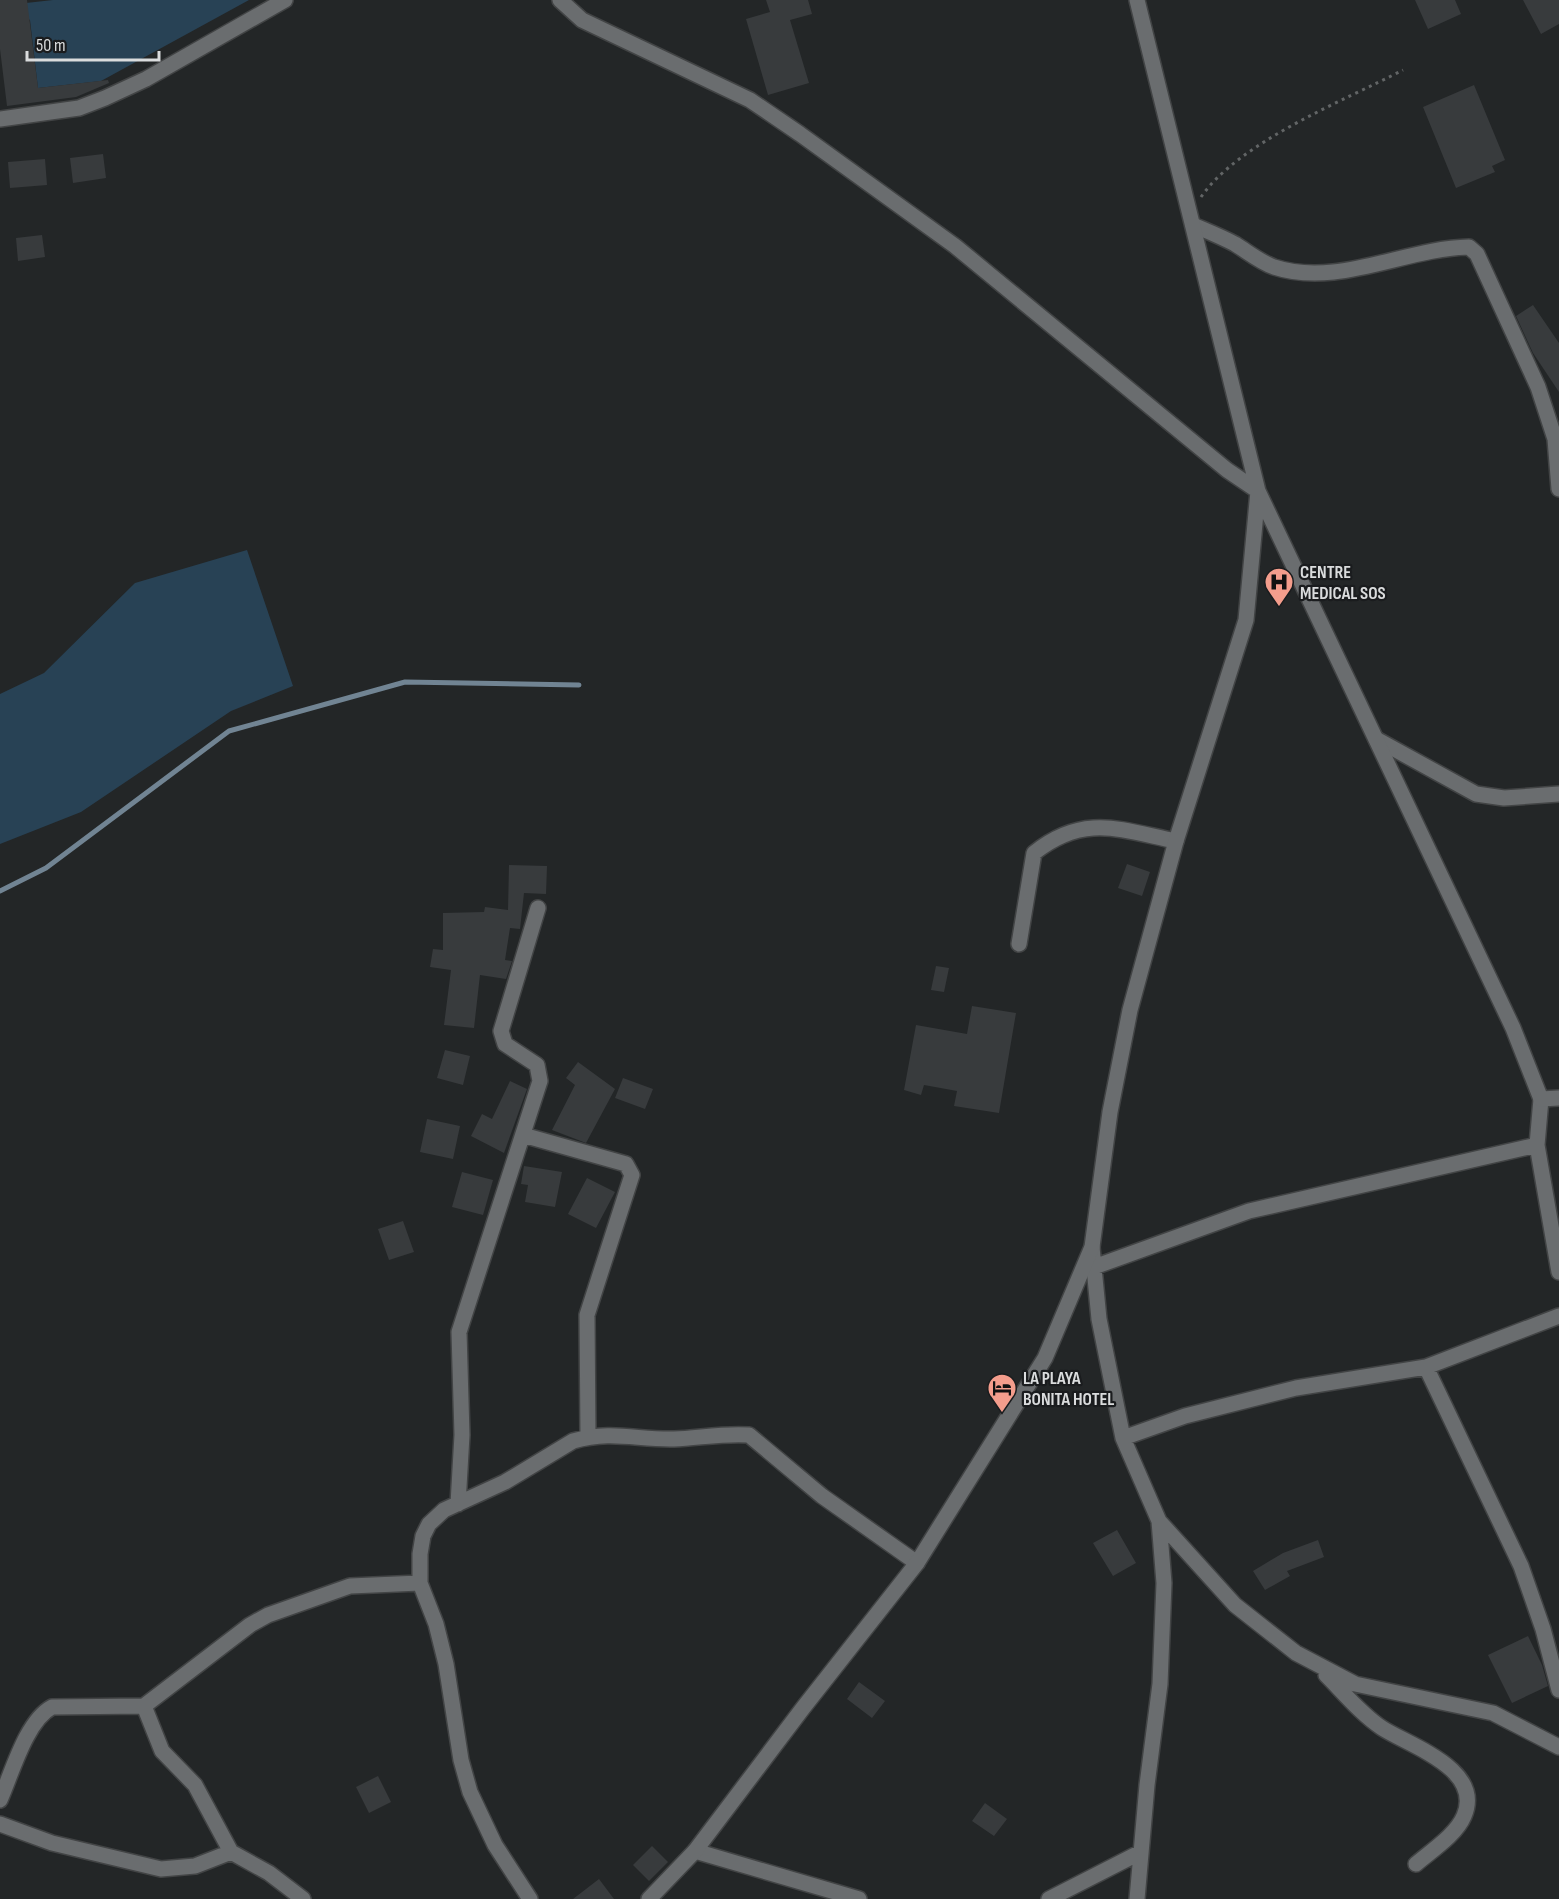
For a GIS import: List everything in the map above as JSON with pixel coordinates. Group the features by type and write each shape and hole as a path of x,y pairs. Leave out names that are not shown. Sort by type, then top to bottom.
{"street":[{"path":"0,119 79,108 105,98 146,80 285,0"},
{"path":"560,0 582,20 750,100 800,134 955,246 1227,470 1258,491"},
{"path":"1137,0 1258,491 1513,1028 1541,1099 1537,1144 1559,1272"},
{"path":"1191,219 1273,267 1291,271 1355,268 1443,249 1469,247 1477,254 1538,387 1555,439 1559,489"},
{"path":"1258,491 1246,620 1176,841 1130,1010 1110,1112 1092,1247 1100,1319 1123,1438 1159,1521 1235,1605 1296,1653 1355,1684 1493,1713 1559,1747"},
{"path":"1376,739 1476,794 1504,798 1559,794"},
{"path":"1019,944 1034,853 1048,841 1073,831 1102,826 1176,841"},
{"path":"458,1504 462,1435 459,1332 537,1093 539,1072 537,1065 505,1044 501,1031 538,908"},
{"path":"1541,1099 1559,1098"},
{"path":"523,1135 626,1164 632,1174 587,1316 588,1437"},
{"path":"1094,1267 1249,1211 1537,1144"},
{"path":"650,1899 695,1851 917,1563 1045,1358 1092,1247"},
{"path":"1123,1438 1185,1416 1296,1388 1426,1367 1559,1316"},
{"path":"1426,1367 1521,1566 1543,1629 1559,1690"},
{"path":"530,1899 495,1845 470,1792 461,1760 446,1664 436,1624 420,1583 420,1554 426,1530 444,1510 505,1482 573,1441 588,1437 609,1434 672,1439 749,1435 822,1496 917,1563"},
{"path":"1137,1899 1164,1636 1164,1583 1159,1521"},
{"path":"0,1800 32,1725 52,1707 144,1706 250,1625 268,1615 350,1586 420,1583"},
{"path":"1311,1660 1380,1727 1444,1762 1460,1778 1467,1799 1464,1816 1452,1832 1416,1864"},
{"path":"144,1706 162,1751 195,1785 231,1852 268,1873 303,1899"},
{"path":"0,1824 52,1843 161,1869 195,1866 231,1852"},
{"path":"695,1851 859,1899"},
{"path":"1049,1899 1141,1852"}],"path":[{"path":"1191,219 1214,179 1257,145 1403,70"}],"shaded area":[{"path":"53,0 249,0 101,81 38,88 30,20 8,5"},
{"path":"247,550 293,686 231,711 81,812 0,844 0,694 44,673 135,583"}],"building":[{"path":"0,0 27,0 38,88 108,80 109,83 76,97 7,106 0,49"},
{"path":"766,0 808,0 812,14 790,20 809,83 768,95 746,19 770,12"},
{"path":"1415,0 1455,0 1461,14 1428,29"},
{"path":"1523,0 1559,0 1559,24 1541,34"},
{"path":"1474,85 1505,160 1492,166 1495,172 1456,188 1423,107"},
{"path":"103,154 106,178 73,183 70,158"},
{"path":"45,159 47,185 10,188 8,162"},
{"path":"42,235 45,257 18,261 16,238"},
{"path":"1533,305 1559,343 1559,392 1533,353 1516,316"},
{"path":"1127,864 1150,872 1142,896 1118,888"},
{"path":"509,865 547,866 546,894 524,893 520,929 510,928 505,960 512,961 506,979 480,975 474,1028 444,1025 451,970 430,967 433,949 443,950 443,913 484,912 485,907 508,910"},
{"path":"936,966 949,968 944,992 931,990"},
{"path":"972,1006 1016,1013 999,1113 954,1106 957,1091 924,1085 921,1095 904,1090 916,1025 967,1034"},
{"path":"445,1050 470,1056 463,1085 437,1078"},
{"path":"578,1062 615,1089 586,1143 552,1130 575,1085 566,1078"},
{"path":"623,1078 653,1089 645,1109 615,1098"},
{"path":"510,1081 527,1089 504,1153 471,1136 482,1114 492,1119"},
{"path":"427,1119 460,1126 453,1159 420,1152"},
{"path":"524,1166 562,1172 555,1207 525,1202 528,1185 521,1184"},
{"path":"462,1172 493,1180 483,1215 452,1207"},
{"path":"587,1178 615,1192 596,1228 568,1214"},
{"path":"403,1221 414,1252 389,1260 378,1229"},
{"path":"1117,1530 1136,1563 1113,1576 1093,1543"},
{"path":"1318,1540 1324,1557 1287,1571 1290,1576 1265,1590 1253,1571 1283,1553"},
{"path":"1528,1636 1542,1665 1548,1686 1512,1703 1488,1655"},
{"path":"859,1682 885,1701 872,1718 847,1699"},
{"path":"378,1776 391,1802 369,1813 356,1787"},
{"path":"985,1803 1007,1819 994,1836 972,1821"},
{"path":"652,1846 668,1862 649,1881 633,1865"},
{"path":"599,1879 614,1899 573,1899"}],"waterway":[{"path":"0,891 46,868 229,731 405,682 579,685"}],"place":[{"name":"CENTRE MEDICAL SOS","path":"1279,608"},
{"name":"LA PLAYA BONITA HOTEL","path":"1002,1414"}]}
